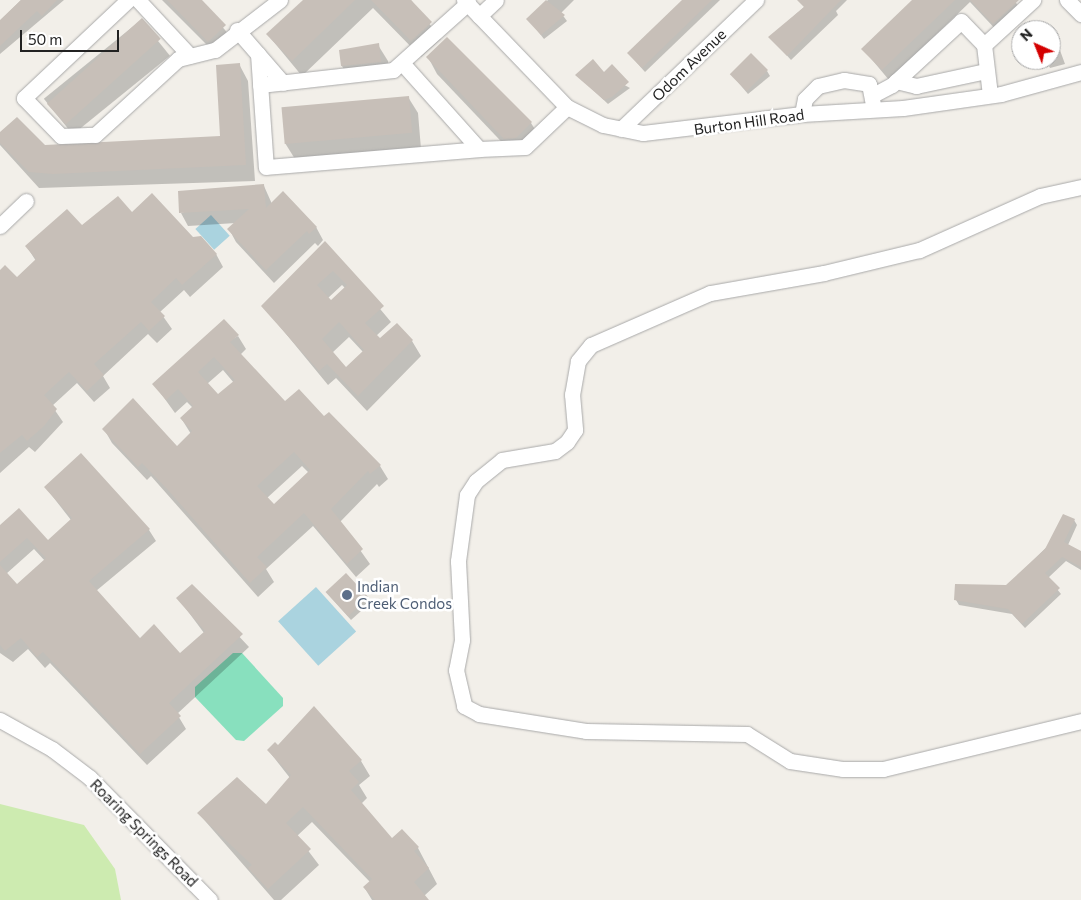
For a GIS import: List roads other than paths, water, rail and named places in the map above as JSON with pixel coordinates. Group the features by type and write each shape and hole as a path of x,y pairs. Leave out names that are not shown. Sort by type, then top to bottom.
{"street":[{"path":"128,0 24,98 61,136 94,135 178,59 215,50 237,30 280,0"},
{"path":"138,0 190,56"},
{"path":"480,16 496,0"},
{"name":"Odom Avenue","path":"622,129 756,0"},
{"path":"984,45 1032,0"},
{"path":"1067,0 1081,14"},
{"path":"260,85 377,75 403,64 466,2"},
{"name":"Burton Hill Road","path":"466,2 568,107 622,129 682,131 873,102 990,95 1081,72"},
{"path":"802,114 805,99 818,86 844,80 868,84 873,102 961,21 984,45 990,95"},
{"path":"237,30 283,83"},
{"path":"258,54 266,168 479,149 525,147 568,107"},
{"path":"403,64 479,149"},
{"path":"896,81 916,86 986,72"},
{"path":"1081,187 1040,196 919,250 824,273 710,293 591,345 578,361 572,394 575,430 567,442 555,452 502,460 476,480 467,495 458,561 462,640 456,670 464,706 479,714 586,731 747,734 790,760 843,769 883,769 1081,721"},
{"path":"0,226 26,201"},
{"name":"Roaring Springs Road","path":"0,720 52,749 90,778 210,900"}],"water":[{"path":"211,215 230,236 214,250 195,229"},
{"path":"316,587 356,632 318,666 278,621"}],"place":[{"name":"Indian Creek Condos","path":"347,595"}]}
